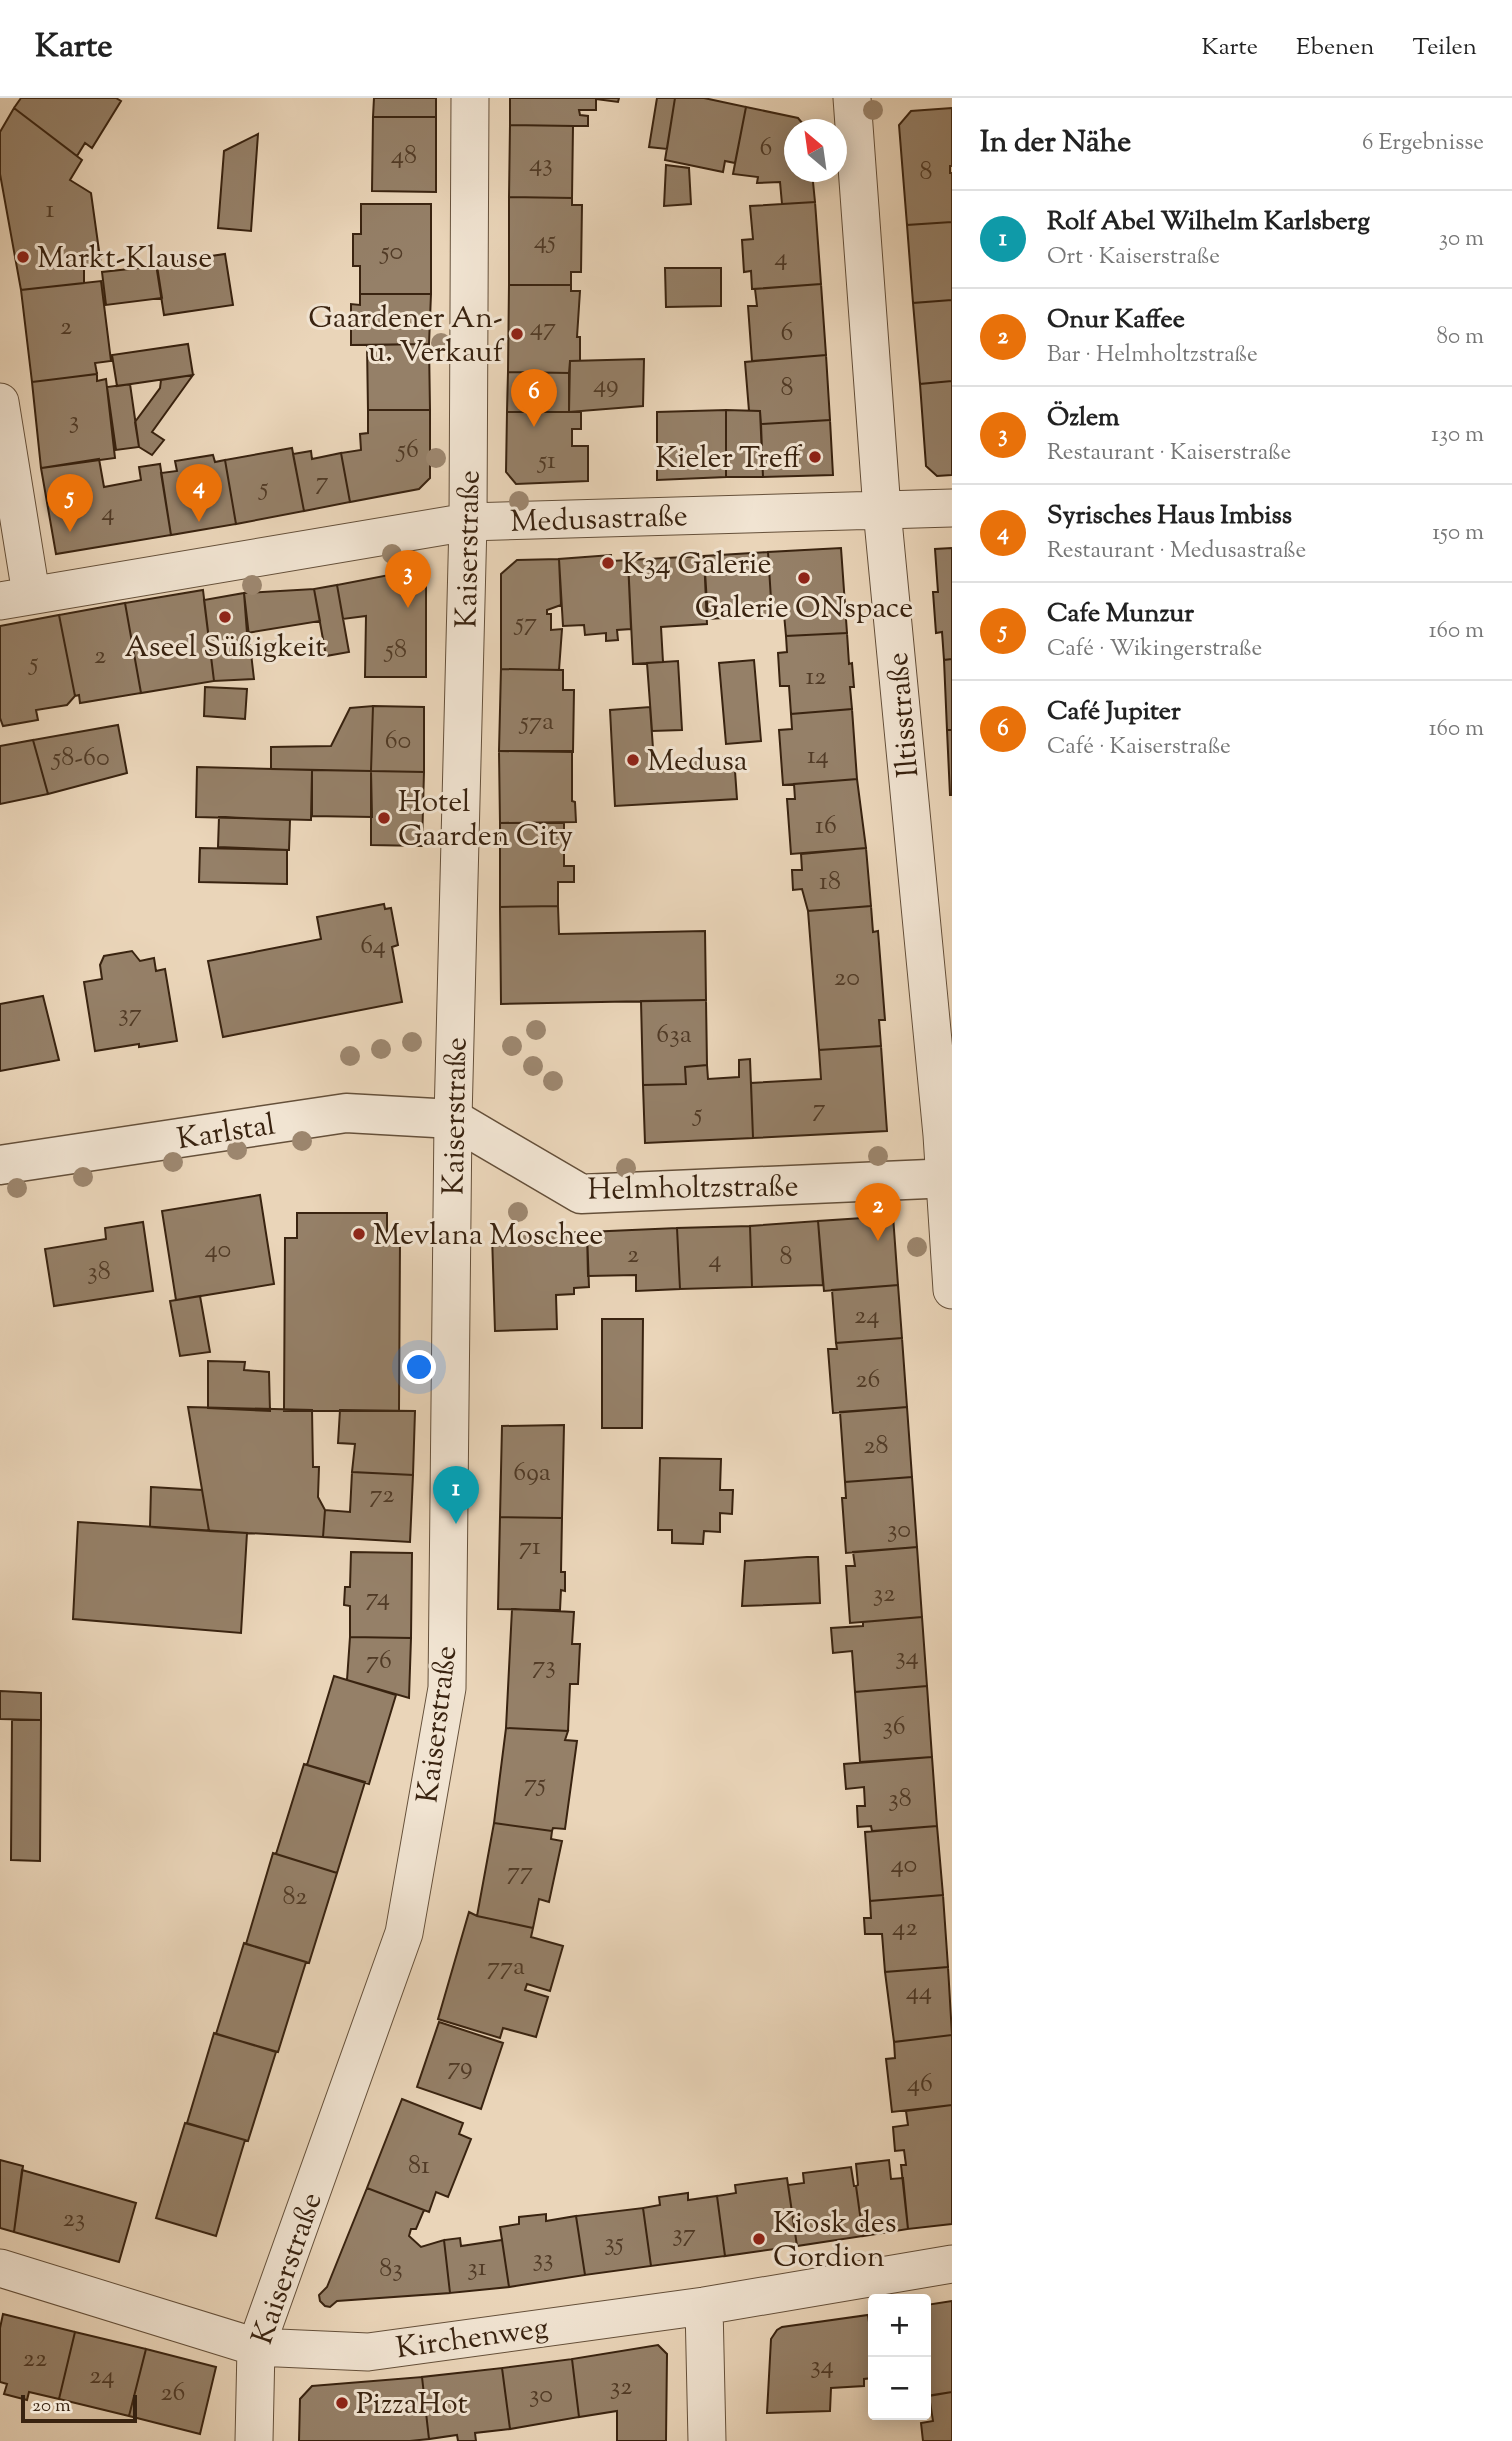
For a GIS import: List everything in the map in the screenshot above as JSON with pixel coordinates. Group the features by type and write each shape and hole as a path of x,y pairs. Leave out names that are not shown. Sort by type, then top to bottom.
{"street":[{"name":"Kaiserstraße","path":"254,2441 256,2347 404,1933 447,1688 453,1119 468,522 470,98"},
{"name":"Iltisstraße","path":"852,98 882,510 948,1178 952,1290"},
{"path":"0,402 22,551 15,597"},
{"name":"Medusastraße","path":"15,597 468,522 952,508"},
{"name":"Karlstal","path":"0,1165 346,1113 453,1119"},
{"name":"Helmholtzstraße","path":"453,1119 581,1194 948,1178"},
{"name":"Kirchenweg","path":"0,2268 256,2347 368,2352 704,2306 952,2264"},
{"path":"704,2306 707,2441"}],"building":[{"path":"21,98 116,98 121,101 92,148 85,143 77,156 14,108"},
{"path":"374,98 436,98 436,117 373,117"},
{"path":"510,98 619,98 618,102 596,99 596,110 579,110 580,115 588,116 588,126 573,126 510,125"},
{"path":"657,98 675,98 667,149 649,147"},
{"path":"675,98 704,98 746,107 735,163 725,161 723,172 665,160"},
{"path":"746,107 798,118 784,119 784,182 813,182 815,202 782,204 780,182 757,183 758,177 733,174"},
{"path":"14,108 82,160 70,180 91,193 101,265 84,266 84,283 21,290 0,174 0,132"},
{"path":"952,108 952,222 907,225 899,125 911,111"},
{"path":"373,117 436,117 436,192 372,191"},
{"path":"510,125 573,126 572,198 509,197"},
{"path":"258,134 251,231 218,228 224,151"},
{"path":"666,165 689,168 691,204 664,206"},
{"path":"509,197 572,198 572,205 582,205 581,272 571,272 571,285 509,285"},
{"path":"815,202 821,284 752,289 751,271 744,272 742,240 753,239 750,206"},
{"path":"361,204 431,204 431,294 360,294 360,266 353,266 353,234 361,234"},
{"path":"952,222 952,300 913,303 907,225"},
{"path":"225,254 233,305 164,315 156,264"},
{"path":"157,266 162,298 106,305 102,272"},
{"path":"665,268 721,268 721,306 666,307"},
{"path":"101,281 111,361 95,363 97,374 32,382 21,290"},
{"path":"821,284 826,355 752,361 748,306 757,306 755,289"},
{"path":"509,285 571,285 571,291 580,291 577,337 580,337 580,361 570,361 569,373 508,372"},
{"path":"360,294 431,294 429,344 351,345 351,304 360,305"},
{"path":"952,300 952,381 920,384 913,303"},
{"path":"188,344 193,375 117,386 112,355"},
{"path":"429,344 430,410 368,410 367,345"},
{"path":"826,355 830,420 761,424 760,411 749,411 745,362"},
{"path":"644,359 643,406 569,412 570,361"},
{"path":"508,372 569,373 569,412 507,412"},
{"path":"97,374 97,381 106,379 115,458 41,468 32,382"},
{"path":"193,375 152,432 164,440 152,455 139,447 135,422 160,388 161,380"},
{"path":"952,381 952,475 937,476 926,466 920,384"},
{"path":"130,384 139,447 116,450 107,387"},
{"path":"368,410 430,410 430,478 419,489 350,502 341,453 361,450 360,434 368,433"},
{"path":"726,410 726,477 657,480 657,412"},
{"path":"726,410 760,411 763,477 726,477"},
{"path":"507,412 581,412 581,429 572,429 572,446 588,446 588,481 516,484 506,472"},
{"path":"830,420 833,475 763,477 761,424"},
{"path":"292,448 304,511 236,524 225,460"},
{"path":"311,451 312,459 341,453 350,502 304,511 293,454"},
{"path":"213,455 215,462 225,460 236,524 171,535 161,473 177,471 175,461"},
{"path":"99,459 104,487 141,480 139,467 160,464 171,535 56,554 41,468"},
{"path":"841,548 847,633 786,636 784,614 772,615 768,552"},
{"path":"952,548 952,659 944,660 942,632 936,633 933,592 938,592 935,549"},
{"path":"768,552 772,615 708,619 704,556"},
{"path":"611,555 611,561 628,560 631,629 617,630 618,640 606,641 606,633 585,635 584,625 563,626 559,559"},
{"path":"704,556 707,624 661,627 663,662 633,664 628,560"},
{"path":"559,559 561,605 547,610 547,614 551,614 551,630 562,629 559,670 501,669 501,574 517,560"},
{"path":"415,570 426,580 426,677 365,677 366,616 343,619 337,585"},
{"path":"337,585 349,652 326,656 314,589"},
{"path":"314,589 320,621 247,633 244,593"},
{"path":"203,590 214,681 141,693 125,603"},
{"path":"244,593 254,679 214,681 204,600"},
{"path":"125,603 141,693 80,703 79,695 75,696 59,615"},
{"path":"59,615 75,696 67,705 36,710 38,720 3,726 0,718 0,626"},
{"path":"847,633 854,687 850,687 852,709 791,714 789,686 780,686 778,653 787,652 786,636"},
{"path":"952,659 952,730 947,730 944,660"},
{"path":"754,660 761,741 726,744 719,663"},
{"path":"678,661 682,730 652,731 647,663"},
{"path":"501,669 563,670 563,690 574,690 573,752 499,751"},
{"path":"205,687 247,689 245,719 204,716"},
{"path":"373,706 424,707 424,772 371,771"},
{"path":"373,706 371,771 271,769 271,747 331,746 350,708"},
{"name":"Medusa","path":"650,707 654,762 734,757 737,799 615,806 610,710"},
{"path":"852,709 857,779 783,785 779,730 792,729 791,714"},
{"path":"118,725 127,773 48,794 33,740"},
{"path":"947,730 952,730 952,795 950,795"},
{"path":"33,740 48,794 0,804 0,746"},
{"path":"499,751 572,751 572,801 575,802 576,822 500,823"},
{"path":"197,767 312,770 311,820 196,817"},
{"path":"312,770 371,771 372,817 312,816"},
{"path":"371,771 424,772 422,846 371,845"},
{"path":"857,779 866,848 791,854 787,799 795,799 794,784"},
{"path":"219,817 290,820 289,850 218,847"},
{"path":"500,823 564,823 564,866 574,866 574,882 558,882 558,906 500,907"},
{"path":"200,848 287,850 287,884 199,882"},
{"path":"866,848 871,906 808,911 802,889 793,890 792,870 802,870 801,854"},
{"path":"384,904 385,909 391,908 398,945 392,947 402,1002 223,1037 208,961 321,939 317,917"},
{"path":"558,906 559,934 705,931 706,1000 501,1004 500,907"},
{"path":"871,906 873,932 878,931 885,1020 879,1020 881,1046 819,1050 808,911"},
{"path":"132,951 140,961 154,958 156,971 165,969 177,1041 95,1051 84,982 102,979 100,965 104,956"},
{"path":"43,996 59,1060 0,1071 0,1004"},
{"path":"706,1000 707,1065 685,1067 686,1084 643,1085 641,1001"},
{"path":"881,1046 887,1131 753,1138 751,1083 821,1079 819,1050"},
{"path":"750,1059 753,1138 645,1143 643,1085 686,1084 685,1067 707,1065 708,1079 739,1077 739,1060"},
{"path":"260,1195 274,1284 176,1300 162,1211"},
{"path":"297,1213 387,1213 387,1240 400,1240 399,1411 284,1411 285,1238 297,1238"},
{"path":"893,1216 898,1285 824,1291 818,1221"},
{"path":"818,1221 823,1285 752,1287 750,1226"},
{"path":"143,1222 153,1291 54,1306 45,1249 106,1239 105,1228"},
{"path":"750,1226 752,1287 680,1289 677,1228"},
{"path":"677,1228 680,1289 636,1291 636,1275 588,1276 587,1232"},
{"path":"587,1232 589,1287 574,1288 574,1294 556,1295 557,1329 495,1331 492,1235"},
{"path":"898,1285 902,1338 836,1343 832,1290"},
{"path":"200,1296 210,1352 180,1356 170,1301"},
{"path":"602,1319 643,1319 642,1428 602,1428"},
{"path":"902,1338 907,1407 833,1413 828,1349 837,1349 836,1343"},
{"path":"208,1361 245,1362 244,1370 269,1372 270,1411 208,1408"},
{"path":"188,1407 312,1410 313,1467 319,1467 318,1497 325,1510 323,1537 209,1531"},
{"path":"907,1407 912,1477 845,1482 840,1412"},
{"path":"340,1410 415,1411 413,1475 352,1472 355,1444 338,1443"},
{"path":"564,1425 562,1518 500,1517 502,1426"},
{"path":"660,1458 721,1459 720,1490 733,1490 732,1514 720,1513 720,1532 704,1531 703,1544 672,1543 672,1530 658,1530"},
{"path":"352,1472 413,1475 410,1542 323,1537 325,1510 350,1512"},
{"path":"912,1477 917,1547 846,1553 842,1498 846,1498 845,1482"},
{"path":"151,1487 202,1490 209,1531 150,1527"},
{"path":"500,1517 562,1518 561,1572 565,1572 565,1591 561,1590 560,1610 498,1609"},
{"path":"78,1522 247,1533 241,1633 73,1619"},
{"path":"917,1547 922,1617 850,1623 846,1566 855,1566 853,1552"},
{"path":"351,1552 412,1553 411,1638 350,1637 350,1606 344,1605 345,1587 350,1587"},
{"path":"818,1557 820,1603 742,1606 745,1561"},
{"path":"512,1609 574,1612 572,1644 580,1644 578,1684 570,1684 568,1731 506,1728"},
{"path":"922,1617 927,1686 855,1692 852,1651 833,1653 831,1628 863,1626 863,1622"},
{"path":"350,1637 411,1638 409,1698 347,1680"},
{"path":"334,1676 396,1695 369,1784 307,1765"},
{"path":"927,1686 932,1757 860,1762 855,1692"},
{"path":"0,1691 41,1693 41,1720 0,1719"},
{"path":"12,1720 41,1720 40,1861 11,1860"},
{"path":"506,1728 568,1731 565,1740 577,1741 565,1829 553,1828 552,1831 494,1823"},
{"path":"932,1757 937,1826 872,1831 871,1826 858,1827 857,1806 865,1806 864,1787 846,1789 844,1764"},
{"path":"304,1764 365,1782 337,1873 276,1854"},
{"path":"494,1823 552,1831 551,1839 562,1841 549,1902 539,1899 533,1928 477,1916"},
{"path":"937,1826 943,1895 870,1901 865,1832"},
{"path":"273,1853 337,1873 309,1963 246,1944"},
{"path":"943,1895 948,1967 885,1972 882,1934 865,1934 864,1918 871,1918 870,1901"},
{"path":"469,1912 533,1928 531,1937 563,1946 550,1991 527,1984 525,1990 548,1997 536,2037 503,2028 500,2038 438,2019"},
{"path":"244,1943 306,1962 278,2052 216,2034"},
{"path":"948,1967 952,2035 894,2042 885,1972"},
{"path":"439,2022 503,2043 481,2109 417,2087"},
{"path":"214,2033 276,2052 248,2141 187,2123"},
{"path":"952,2035 952,2105 892,2112 886,2059 895,2058 894,2042"},
{"path":"402,2099 463,2123 459,2134 471,2139 448,2197 436,2192 429,2212 367,2188"},
{"path":"952,2105 952,2224 908,2229 901,2165 906,2165 904,2150 895,2151 893,2127 908,2125 906,2111"},
{"path":"185,2123 245,2140 216,2236 156,2218"},
{"path":"0,2160 23,2166 14,2232 0,2228"},
{"path":"889,2160 891,2179 903,2178 908,2229 863,2236 856,2186 856,2164"},
{"path":"851,2167 863,2236 797,2246 788,2185 804,2183 803,2173"},
{"path":"22,2170 136,2203 119,2262 14,2232"},
{"path":"787,2178 797,2246 725,2256 717,2196 736,2193 735,2185"},
{"path":"367,2188 424,2210 416,2229 411,2229 409,2236 421,2247 444,2240 450,2293 337,2301 330,2307 320,2301 319,2295 327,2287"},
{"path":"688,2193 688,2200 717,2196 725,2256 651,2266 643,2208 660,2205 659,2197"},
{"path":"643,2208 651,2266 585,2275 576,2216"},
{"path":"546,2214 546,2221 576,2216 585,2275 509,2287 500,2227 519,2224 519,2217"},
{"path":"460,2238 461,2246 502,2240 509,2287 450,2293 444,2240"},
{"path":"952,2301 952,2392 931,2395 931,2357 931,2304"},
{"path":"3,2314 75,2332 59,2399 29,2392 27,2400 4,2394 7,2384 0,2382 0,2328"},
{"path":"868,2315 868,2379 864,2379 864,2386 831,2388 830,2411 767,2413 771,2339 782,2327"},
{"path":"75,2332 146,2349 129,2416 59,2399"},
{"path":"658,2345 667,2354 666,2441 617,2441 617,2411 579,2417 572,2359"},
{"path":"146,2349 216,2367 200,2434 129,2416"},
{"path":"572,2359 579,2417 510,2429 502,2368"},
{"path":"502,2368 510,2429 475,2433 476,2441 458,2441 457,2435 429,2439 422,2377"},
{"path":"422,2377 429,2439 299,2441 300,2399 312,2386"},
{"path":"952,2392 952,2441 923,2441 921,2423 933,2421 931,2396"}],"place":[{"name":"Markt-Klause","path":"23,257"},
{"name":"Gaardener An- u. Verkauf","path":"517,334"},
{"name":"Café Jupiter","path":"534,427"},
{"name":"Kieler Treff","path":"815,457"},
{"name":"Syrisches Haus Imbiss","path":"199,522"},
{"name":"Cafe Munzur","path":"70,532"},
{"name":"K34 Galerie","path":"608,563"},
{"name":"Galerie ONspace","path":"804,578"},
{"name":"Özlem","path":"408,608"},
{"name":"Aseel Süßigkeit","path":"225,617"},
{"name":"Medusa","path":"633,760"},
{"name":"Hotel Gaarden City","path":"384,818"},
{"name":"Mevlana Moschee","path":"359,1234"},
{"name":"Onur Kaffee","path":"878,1241"},
{"name":"Rolf Abel Wilhelm Karlsberg","path":"456,1524"},
{"name":"Kiosk des Gordion","path":"759,2239"},
{"name":"PizzaHot","path":"342,2403"}]}
